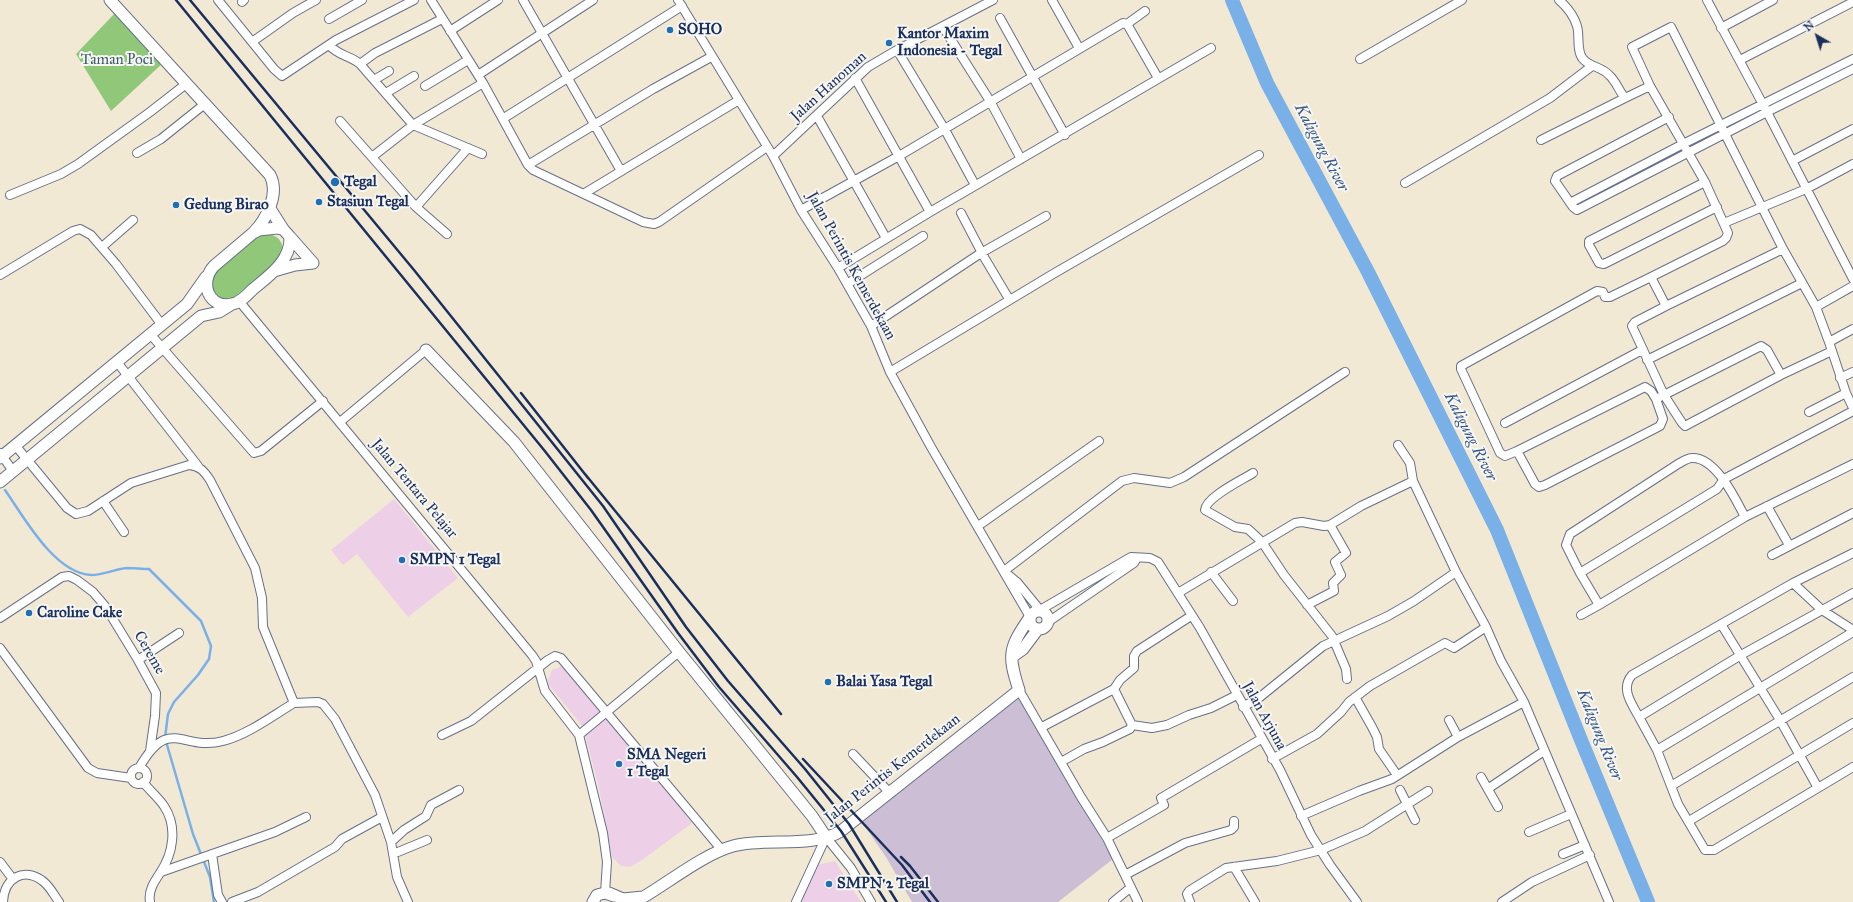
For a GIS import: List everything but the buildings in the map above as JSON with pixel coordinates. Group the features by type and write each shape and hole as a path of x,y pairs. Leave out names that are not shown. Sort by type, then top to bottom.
{"street":[{"path":"13,471 1,456 151,335 187,304 214,266 252,233 263,221 269,207 274,188 270,175 206,103 186,84 110,0"},
{"path":"218,0 281,76 293,71 330,45 414,0"},
{"path":"252,42 293,13 316,0"},
{"path":"329,19 362,0"},
{"path":"431,0 504,118 528,165 543,175 643,222 654,224 767,147"},
{"path":"450,31 498,0"},
{"path":"523,0 621,171"},
{"path":"478,75 593,0"},
{"name":"Jalan Hanoman","path":"773,156 818,116 855,78 868,67 897,50 993,0"},
{"path":"1052,0 1079,48"},
{"path":"1360,59 1462,0"},
{"path":"1559,0 1572,15 1577,26 1582,58 1592,66 1602,69 1610,75 1625,98"},
{"path":"1707,0 1721,28 1740,60 1853,279"},
{"path":"1721,28 1773,0"},
{"path":"1740,60 1852,2"},
{"path":"504,118 680,3"},
{"name":"Jalan Perintis Kemerdekaan","path":"680,3 711,57 773,156 801,210 838,268 871,326 890,372 931,447 1030,617 1030,624 1038,629"},
{"path":"801,210 899,156 1079,48 1121,24 1127,24 1145,11"},
{"path":"360,64 375,54 442,18"},
{"path":"1000,18 1065,135"},
{"path":"1127,24 1158,78"},
{"path":"943,26 990,101 1021,159"},
{"path":"1517,451 1535,484 1539,487 1545,486 1660,426 1663,419 1656,399 1651,391 1645,387 1505,456 1500,453 1461,369 1461,366 1597,291 1610,298 1726,238 1728,233 1705,182 1650,86 1632,47 1671,27 1719,125 1783,248 1816,307 1840,378 1853,408"},
{"path":"330,45 339,54 360,64 413,125 482,154"},
{"path":"838,268 975,185 1065,135 1158,78 1211,48"},
{"path":"897,50 944,128 975,185"},
{"path":"528,165 595,124 711,57"},
{"path":"1570,203 1719,125 1853,59"},
{"path":"425,86 468,60"},
{"path":"1405,183 1550,98 1592,66"},
{"path":"1669,117 1557,176 1555,181 1570,203 1577,210 1853,69"},
{"path":"374,80 389,71"},
{"path":"386,93 414,76"},
{"path":"855,78 930,212"},
{"path":"372,157 413,125 483,83"},
{"path":"10,195 72,168 186,84"},
{"path":"1541,140 1650,86"},
{"path":"1798,86 1803,95"},
{"path":"585,194 739,100"},
{"path":"137,153 161,139 206,103"},
{"path":"818,116 886,238"},
{"path":"340,121 416,207 447,234"},
{"path":"1792,161 1853,129"},
{"path":"416,207 468,148"},
{"path":"890,372 1009,300 1259,156"},
{"path":"1724,223 1806,189 1853,164"},
{"path":"1705,182 1589,242 1589,246 1598,263 1604,264 1717,207"},
{"path":"269,207 286,233 313,263 295,265 274,271"},
{"path":"961,213 981,253 1009,300"},
{"path":"871,326 981,253 1046,216"},
{"path":"102,247 133,220"},
{"path":"252,233 265,228 286,233"},
{"path":"0,275 76,229 88,232 102,247 162,325"},
{"path":"0,482 161,347 201,316 219,312 236,302 274,271 286,254 290,244 286,233"},
{"path":"847,284 923,236"},
{"path":"1783,248 1636,322 1632,326 1642,350 1664,395 1682,423 1688,425 1781,375 1832,351"},
{"path":"206,277 207,291 211,297 222,304 236,302"},
{"path":"1651,277 1666,306"},
{"path":"1647,360 1802,283"},
{"path":"1816,307 1853,286"},
{"name":"Jalan Tentara Pelajar","path":"236,302 323,401 532,654 538,668 544,691 579,735 603,832 607,862 601,896"},
{"path":"1829,342 1853,329"},
{"path":"151,335 254,453 261,451 323,401"},
{"path":"1656,399 1761,346 1767,350 1781,375"},
{"path":"340,422 426,350 514,442 678,652 812,816 826,837 851,868 871,902"},
{"path":"1505,423 1642,350"},
{"path":"117,362 210,480 250,556 255,568 262,598 261,612 263,627 294,703"},
{"path":"1004,571 1122,481 1134,478 1170,483 1184,477 1344,372"},
{"path":"1840,378 1853,372"},
{"path":"1809,412 1846,393"},
{"path":"1580,573 1717,489 1724,479 1853,411"},
{"path":"978,526 1099,441"},
{"path":"15,445 71,512 82,514 131,483 177,467 189,465 198,466"},
{"path":"1398,445 1410,463 1414,481 1456,572 1486,627 1501,661 1524,702 1571,814 1590,855 1608,902"},
{"path":"1599,605 1580,573 1566,545 1568,537 1678,464 1691,458 1706,462 1724,479 1745,517"},
{"path":"1581,615 1745,517 1853,464"},
{"path":"1253,473 1220,493 1209,502 1205,510 1235,527 1248,529 1262,542 1284,575 1334,641 1346,669 1347,679"},
{"path":"1178,593 1295,523 1302,522 1324,526 1330,525 1361,506 1414,481"},
{"path":"103,501 124,532"},
{"path":"1767,506 1789,545"},
{"path":"1772,555 1853,513"},
{"path":"1307,605 1333,592 1335,590 1333,583 1341,575 1335,562 1346,553 1330,525"},
{"path":"1853,553 1794,583 1632,675 1628,680 1627,694 1656,750 1678,804 1706,850 1711,851 1853,767"},
{"path":"1012,657 1023,649 1038,629 1043,628 1048,622 1134,563 1137,558 1131,557 1040,610 1035,611 1015,639 1012,647 1012,657 1013,673 1019,690 1107,838 1138,902"},
{"name":"Jalan Arjuna","path":"1137,558 1150,558 1158,562 1178,593 1191,616 1200,628 1272,759 1280,770 1301,816 1321,850 1357,902"},
{"name":"Jalan Perintis Kemerdekaan","path":"1004,571 1017,582 1040,610 1048,616 1048,622"},
{"path":"1211,572 1233,601"},
{"path":"1243,707 1260,697 1323,646 1388,616 1414,602 1456,572"},
{"name":"Cereme","path":"0,618 56,580 68,576 93,592 105,606 156,693 157,699 150,751"},
{"path":"1656,750 1761,688 1853,631 1822,610 1794,583"},
{"path":"1639,717 1741,655 1853,593"},
{"path":"1042,727 1114,689 1120,680 1134,668 1134,656 1137,651 1191,616"},
{"path":"1721,624 1780,720 1818,788"},
{"path":"1272,759 1317,734 1355,697 1370,686 1444,643 1454,648 1486,627"},
{"path":"138,660 179,633"},
{"path":"0,648 88,768 97,773 131,778 134,783 143,782"},
{"path":"579,735 608,713 678,652"},
{"path":"442,735 470,721 555,656 561,658 721,850"},
{"path":"1671,786 1853,677"},
{"path":"1114,689 1132,725"},
{"name":"Jalan Perintis Kemerdekaan","path":"640,900 721,850 751,843 814,840 841,831 1019,690"},
{"path":"1132,725 1152,728 1167,725 1188,715 1211,708 1237,695"},
{"path":"1355,697 1377,737 1379,749 1397,775"},
{"path":"131,778 134,770 139,768 150,751 161,741 172,738 184,738 204,744 222,741 236,737 294,703 318,702 327,707 367,778 391,842 396,878 408,902"},
{"path":"1301,816 1359,790 1385,783 1458,737 1524,702"},
{"path":"1449,720 1458,737"},
{"path":"1688,821 1853,723"},
{"path":"1061,762 1084,749 1126,732 1132,725"},
{"path":"1107,838 1164,805 1161,798 1261,739"},
{"path":"1489,788 1544,751"},
{"path":"853,754 890,792"},
{"path":"139,768 146,774 143,782"},
{"path":"1481,777 1489,788 1498,807"},
{"path":"143,782 164,805 168,812 173,844 169,857 152,888 149,897 150,902"},
{"path":"391,842 404,830 426,816 431,805 459,790"},
{"path":"1400,790 1415,820"},
{"path":"1190,902 1187,894 1189,892 1226,868 1263,864 1321,850 1365,831 1428,791"},
{"path":"1529,832 1571,814"},
{"path":"161,872 275,832 306,817"},
{"path":"232,902 258,892 335,847 342,839 382,817"},
{"path":"1125,875 1185,843 1231,830 1234,827 1234,821"},
{"path":"796,902 826,837"},
{"path":"393,854 428,840"},
{"path":"1563,854 1585,845"},
{"path":"1502,902 1532,882 1590,855"},
{"path":"209,856 218,895 222,902"},
{"path":"0,862 12,878"},
{"path":"1234,867 1255,902"},
{"path":"3,902 5,887 12,878 20,875 29,876 43,881 53,892 58,902"},
{"path":"1113,902 1130,888"},
{"path":"601,896 617,902"},
{"path":"582,902 601,896 640,900"}],"shaded area":[{"name":"SMPN 1 Tegal","path":"394,499 458,578 408,617 357,554 343,565 331,550"},
{"name":"SMA Negeri 1 Tegal","path":"562,666 573,673 692,823 645,858 630,867 621,866 612,857 598,784 583,727 549,685 548,680 552,670"},
{"path":"1020,696 1113,859 1058,902 912,902 886,857 859,818"},
{"name":"SMPN 2 Tegal","path":"835,861 861,902 800,902 817,865"}],"green space":[{"name":"Taman Poci","path":"116,12 163,63 111,111 76,54"},
{"path":"261,234 273,235 280,241 283,249 277,262 232,299 222,299 214,294 211,280 216,272"}],"waterway":[{"name":"Kaligung River","path":"1232,0 1267,83 1367,270 1497,530 1648,902"},
{"path":"5,490 41,542 65,565 77,572 91,575 127,568 149,569 201,621 211,646 209,659 198,675 174,702 168,714 165,738 193,834 210,877 214,902"}],"railway":[{"path":"176,0 544,450 591,510 678,633 719,687 797,777 841,831 886,902"},
{"path":"190,0 414,270 603,506 686,627 728,681 805,769 849,824 897,902"},
{"path":"521,393 588,478"},
{"path":"585,474 781,714"},
{"path":"803,759 902,865 930,902"},
{"path":"901,857 910,866 938,902"}],"place":[{"name":"SOHO","path":"670,30"},
{"name":"Kantor Maxim Indonesia - Tegal","path":"889,43"},
{"name":"Tegal","path":"335,182"},
{"name":"Stasiun Tegal","path":"319,202"},
{"name":"Gedung Birao","path":"176,205"},
{"name":"SMPN 1 Tegal","path":"402,560"},
{"name":"Caroline Cake","path":"29,613"},
{"name":"Balai Yasa Tegal","path":"828,682"},
{"name":"SMA Negeri 1 Tegal","path":"619,764"},
{"name":"SMPN 2 Tegal","path":"829,884"}]}
